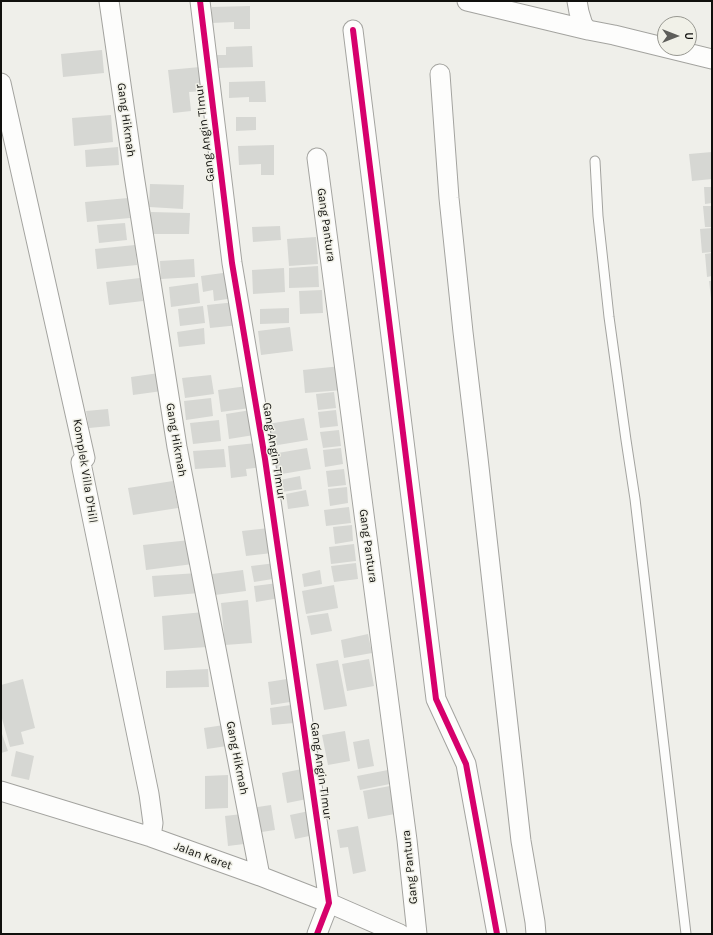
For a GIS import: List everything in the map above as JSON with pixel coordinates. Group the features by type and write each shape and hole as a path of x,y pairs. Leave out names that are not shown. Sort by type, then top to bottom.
{"street":[{"name":"Gang Hikmah","path":"109,1 134,175 177,447 260,876"},
{"name":"Gang Angin TImur","path":"200,1 232,263 265,459 328,903"},
{"path":"467,1 712,59"},
{"path":"577,1 579,12 584,25 588,30"},
{"path":"353,30 436,699 466,764 497,934"},
{"path":"440,74 463,332 520,841 536,934"},
{"name":"Komplek Villa D'Hill","path":"1,83 85,458 81,462 82,468 150,799 153,823 151,837"},
{"name":"Gang Pantura","path":"317,158 406,832 417,934"},
{"name":"Jalan Karet","path":"1,791 151,837 260,876 400,934"},
{"path":"317,934 328,903"}],"lane":[{"path":"595,161 598,216 608,302 637,514 686,934"}],"building":[{"path":"250,6 250,29 234,29 234,22 212,23 212,7"},
{"path":"252,46 253,67 217,68 216,55 226,55 226,47"},
{"path":"102,50 104,73 63,77 61,54"},
{"path":"200,67 203,91 189,92 191,111 173,113 168,70"},
{"path":"265,81 266,102 249,102 249,97 229,98 229,82"},
{"path":"111,115 113,142 74,146 72,118"},
{"path":"236,117 256,117 256,130 236,131"},
{"path":"274,145 274,175 261,175 261,164 239,165 238,146"},
{"path":"118,147 119,165 86,167 85,150"},
{"path":"712,152 712,179 692,181 689,154"},
{"path":"150,184 184,185 183,209 149,207"},
{"path":"704,187 712,187 712,203 705,204"},
{"path":"128,198 130,218 87,222 85,202"},
{"path":"703,206 712,206 712,227 705,227"},
{"path":"151,212 190,213 189,234 150,234"},
{"path":"125,223 127,240 99,243 97,225"},
{"path":"280,226 281,240 253,242 252,227"},
{"path":"712,228 712,252 702,253 700,229"},
{"path":"316,237 318,264 289,266 287,239"},
{"path":"135,245 137,265 97,269 95,249"},
{"path":"712,253 712,276 707,277 705,254"},
{"path":"194,259 195,277 161,279 160,261"},
{"path":"318,266 319,287 289,288 289,268"},
{"path":"284,268 285,292 253,294 252,270"},
{"path":"230,272 234,298 214,301 213,290 203,292 201,276"},
{"path":"140,278 143,301 109,305 106,282"},
{"path":"709,281 712,281 711,298"},
{"path":"198,283 200,303 171,307 169,287"},
{"path":"322,290 323,313 300,314 299,291"},
{"path":"236,302 239,325 210,328 207,305"},
{"path":"203,306 205,323 180,326 178,309"},
{"path":"289,308 289,323 260,324 260,309"},
{"path":"290,327 293,351 261,355 258,331"},
{"path":"204,328 205,344 179,347 177,332"},
{"path":"341,366 343,390 305,393 303,370"},
{"path":"159,373 162,391 133,395 131,377"},
{"path":"211,375 214,394 185,398 182,378"},
{"path":"247,386 250,408 221,412 218,390"},
{"path":"334,392 336,408 318,410 316,394"},
{"path":"211,398 213,416 186,420 184,401"},
{"path":"108,409 110,426 89,428 86,411"},
{"path":"251,410 254,435 229,439 226,414"},
{"path":"336,410 338,426 320,428 318,412"},
{"path":"304,418 308,440 272,446 268,424"},
{"path":"219,420 221,441 193,444 190,423"},
{"path":"339,430 341,446 323,448 320,432"},
{"path":"256,443 263,467 246,469 247,476 231,478 228,446"},
{"path":"307,448 311,469 276,475 272,454"},
{"path":"341,448 343,464 325,467 323,450"},
{"path":"224,449 226,467 195,469 193,451"},
{"path":"344,469 346,485 328,487 326,471"},
{"path":"300,476 302,489 282,492 280,480"},
{"path":"173,481 178,508 133,515 128,488"},
{"path":"347,487 348,503 330,506 328,489"},
{"path":"306,490 309,506 288,509 286,494"},
{"path":"349,507 351,523 326,526 324,510"},
{"path":"352,525 353,541 335,544 333,527"},
{"path":"269,528 272,553 246,556 242,531"},
{"path":"190,540 193,564 146,570 143,545"},
{"path":"354,544 356,561 331,564 329,547"},
{"path":"276,563 279,578 254,582 251,566"},
{"path":"356,563 358,579 334,582 331,566"},
{"path":"243,570 246,591 215,595 212,574"},
{"path":"320,570 322,584 304,587 302,574"},
{"path":"198,573 199,593 154,597 152,576"},
{"path":"278,583 280,598 256,602 254,586"},
{"path":"334,585 338,608 306,614 302,591"},
{"path":"248,600 252,643 225,645 221,603"},
{"path":"204,612 207,647 164,650 162,616"},
{"path":"328,613 332,631 311,635 307,616"},
{"path":"368,634 372,653 344,658 341,640"},
{"path":"369,659 374,686 347,691 342,664"},
{"path":"338,660 347,706 324,710 316,664"},
{"path":"208,669 209,687 166,688 166,671"},
{"path":"23,679 35,728 21,732 24,744 10,747 1,715 1,685"},
{"path":"287,679 290,702 271,705 268,682"},
{"path":"291,705 294,723 272,725 270,708"},
{"path":"224,725 227,746 207,749 204,728"},
{"path":"1,731 8,751 1,753"},
{"path":"345,731 350,761 328,765 322,735"},
{"path":"369,739 374,766 358,769 353,742"},
{"path":"16,751 34,756 29,780 11,776"},
{"path":"302,769 307,799 287,803 282,773"},
{"path":"388,770 390,784 360,790 357,776"},
{"path":"228,775 228,808 205,809 205,776"},
{"path":"390,786 395,814 368,819 363,791"},
{"path":"271,805 275,830 255,833 251,808"},
{"path":"309,811 314,835 295,839 290,815"},
{"path":"242,814 244,844 228,846 225,816"},
{"path":"358,826 366,871 353,874 348,847 340,848 337,830"}],"cycle path":[{"path":"200,1 232,263 265,459 329,903 317,934"},
{"path":"353,30 436,699 466,764 497,934"}]}
